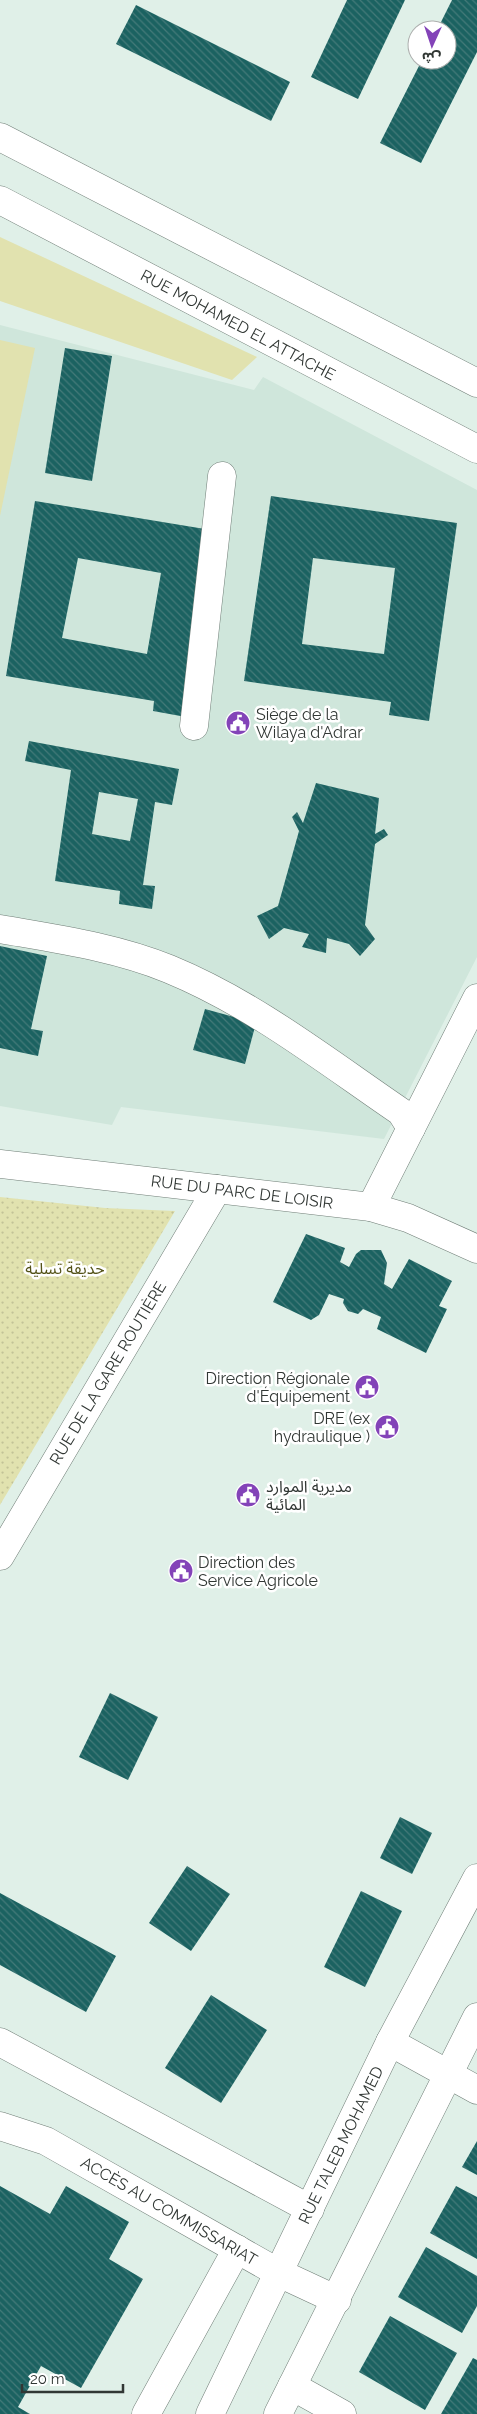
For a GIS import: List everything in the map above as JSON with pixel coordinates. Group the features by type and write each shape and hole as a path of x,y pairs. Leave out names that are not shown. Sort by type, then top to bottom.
{"street":[{"path":"0,137 477,383"},
{"name":"RUE MOHAMED EL ATTACHE","path":"0,200 477,449"},
{"path":"194,726 222,476"},
{"path":"0,929 102,948 169,969 228,998 286,1032 400,1112 411,1128"},
{"path":"371,1207 477,998"},
{"name":"RUE DU PARC DE LOISIR","path":"0,1164 371,1207 408,1218 477,1249"},
{"name":"RUE DE LA GARE ROUTIÈRE","path":"0,1556 216,1189"},
{"name":"RUE TALEB MOHAMED","path":"210,2414 390,2042 477,1878"},
{"path":"278,2414 337,2300 477,2017"},
{"path":"0,2042 310,2208"},
{"path":"390,2042 477,2090"},
{"name":"ACCÈS AU COMMISSARIAT","path":"0,2126 46,2141 279,2273 337,2300"},
{"path":"146,2414 236,2248"},
{"path":"292,2386 342,2414"}],"shaded area":[{"name":"Siège de la Wilaya d'Adrar","path":"0,325 254,390 263,377 477,490 477,957 384,1139 121,1107 112,1125 0,1106"}],"green space":[{"path":"0,237 257,357 232,380 0,301"},
{"path":"0,340 35,348 0,516"},
{"name":"حديقة تسلية","path":"0,1197 105,1208 175,1211 0,1505"}],"building":[{"path":"347,0 405,0 358,99 311,77"},
{"path":"452,0 477,0 477,52 421,163 380,143 417,70 457,70 457,20 442,20"},
{"path":"136,5 290,82 271,121 116,44"},
{"path":"65,348 112,356 92,481 45,473"},
{"path":"271,496 457,523 429,721 389,715 391,702 244,681","holes":["313,558 395,568 384,654 302,644"]},
{"path":"35,501 217,531 186,717 153,711 154,701 6,676","holes":["78,558 161,573 147,654 62,638"]},
{"path":"29,741 179,769 172,805 155,802 143,885 155,886 152,909 119,904 120,891 55,881 71,770 25,761","holes":["99,792 138,799 130,841 92,834"]},
{"path":"316,783 379,798 375,834 384,829 388,835 375,844 365,925 375,939 360,956 349,944 327,938 326,953 302,947 309,934 284,928 269,939 257,916 278,906 299,831 292,817 297,812 303,823"},
{"path":"0,946 47,956 31,1029 43,1031 38,1056 0,1048"},
{"path":"205,1009 256,1023 245,1064 193,1050"},
{"path":"306,1234 345,1248 340,1262 349,1267 356,1254 361,1250 381,1250 387,1263 384,1284 392,1289 409,1259 452,1281 439,1306 447,1309 426,1353 377,1329 381,1317 363,1309 358,1314 348,1311 343,1303 344,1299 329,1294 319,1315 311,1320 273,1302"},
{"path":"110,1693 158,1717 128,1780 79,1757"},
{"path":"400,1817 432,1833 412,1874 380,1858"},
{"path":"187,1866 230,1894 191,1951 149,1923"},
{"path":"361,1891 402,1911 365,1987 324,1967"},
{"path":"0,1893 116,1956 86,2012 0,1965"},
{"path":"211,1995 267,2030 221,2103 165,2068"},
{"path":"477,2141 477,2175 462,2167"},
{"path":"0,2186 50,2214 66,2186 129,2222 109,2259 143,2279 81,2388 41,2366 18,2407 30,2414 0,2414"},
{"path":"456,2186 477,2197 477,2259 430,2233"},
{"path":"426,2247 477,2276 477,2306 462,2333 398,2297"},
{"path":"390,2316 457,2353 425,2410 359,2372"},
{"path":"473,2358 477,2360 477,2414 441,2414"}],"place":[{"name":"Siège de la Wilaya d'Adrar","path":"238,723"},
{"name":"Direction Régionale d'Équipement","path":"367,1387"},
{"name":"DRE (ex hydraulique )","path":"387,1427"},
{"name":"مديرية الموارد المائية","path":"248,1495"},
{"name":"Direction des Service Agricole","path":"181,1571"}]}
